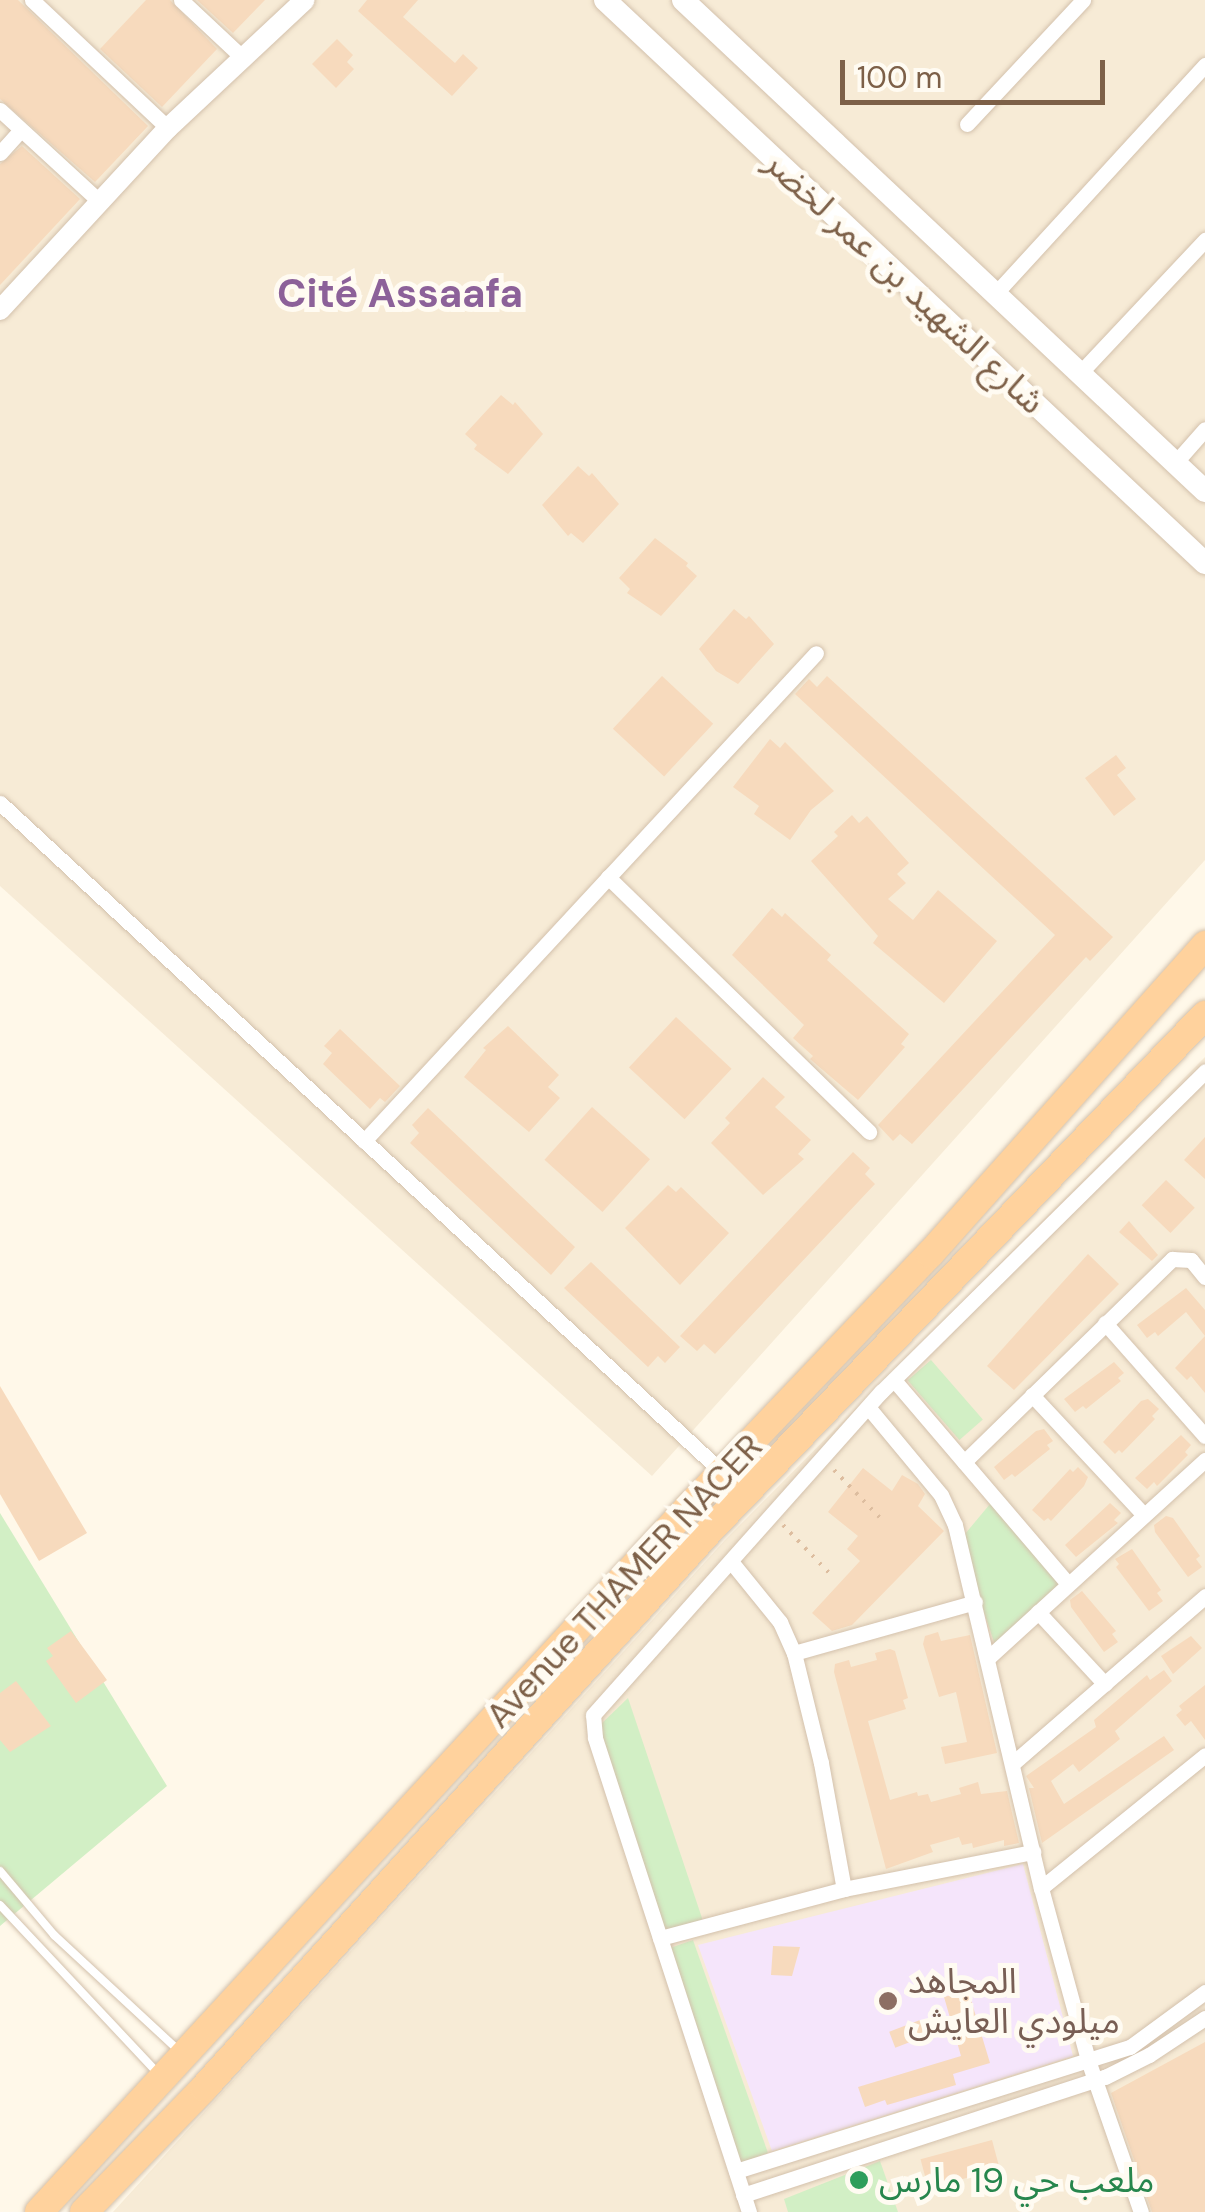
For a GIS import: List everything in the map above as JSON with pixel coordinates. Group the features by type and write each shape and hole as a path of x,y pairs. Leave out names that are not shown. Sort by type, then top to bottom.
{"highway":[{"name":"Avenue THAMER NACER","path":"39,2212 722,1472 930,1254 1205,945"},
{"name":"Avenue THAMER NACER","path":"84,2212 256,2031 708,1531 1205,1014"}],"main road":[{"name":"شارع الشهيد بن عمر لخضر","path":"606,0 1205,563"},
{"name":"شارع الشهيد بن عمر لخضر","path":"682,0 1205,491"}],"street":[{"path":"32,0 168,128"},
{"path":"181,0 242,57"},
{"path":"0,310 168,128 304,0"},
{"path":"968,124 1083,0"},
{"path":"995,294 1205,65"},
{"path":"0,110 100,202"},
{"path":"0,152 21,130"},
{"path":"1080,373 1205,240"},
{"path":"1175,462 1205,429"},
{"path":"364,1140 816,653"},
{"path":"0,804 722,1472"},
{"path":"608,877 869,1132"},
{"path":"749,2212 595,1737 593,1715 733,1564 868,1407 1205,1071"},
{"path":"964,1462 1172,1259 1190,1260 1205,1277"},
{"path":"1106,1323 1205,1436"},
{"path":"894,1380 1068,1584"},
{"path":"1032,1395 1144,1515"},
{"path":"868,1407 948,1508 988,1658 1041,1888 1089,2062 1140,2212"},
{"path":"988,1658 1205,1460"},
{"path":"733,1564 780,1622 794,1653 821,1762 844,1889"},
{"path":"1012,1764 1205,1596"},
{"path":"794,1653 974,1602"},
{"path":"1038,1612 1104,1684"},
{"path":"1041,1888 1205,1755"},
{"path":"660,1938 844,1889 1033,1852"},
{"path":"736,2171 1089,2062 1144,2040 1205,1992"},
{"path":"743,2194 1096,2080 1149,2056 1205,2018"}],"lane":[{"path":"0,1871 54,1935 185,2056"},
{"path":"0,1904 164,2080"}],"path":[{"path":"824,1458 882,1520"},
{"path":"774,1516 832,1576"}],"shaded area":[{"path":"0,0 1205,0 1205,860 652,1476 0,886"},
{"path":"1205,1057 1205,2212 113,2212 725,1540"},
{"name":"المجاهد ميلودي العايش","path":"1023,1864 1073,2056 772,2151 698,1945"}],"green space":[{"path":"931,1360 983,1420 959,1440 908,1380"},
{"path":"995,1498 1063,1583 995,1645 960,1540"},
{"path":"0,1513 167,1786 0,1926"},
{"path":"628,1698 703,1921 666,1934 599,1726"},
{"path":"693,1940 768,2153 738,2164 667,1949"},
{"name":"ملعب حي 19 مارس","path":"880,2161 898,2212 788,2212 784,2199"}],"building":[{"path":"0,0 18,0 148,126 95,182 0,99"},
{"path":"146,0 170,0 217,49 162,107 100,49"},
{"path":"197,0 265,0 233,33"},
{"path":"367,0 418,0 403,17 455,63 463,54 478,68 452,96 358,11"},
{"path":"337,39 353,55 347,62 354,69 336,88 312,64"},
{"path":"22,146 80,199 0,285 0,164"},
{"path":"501,395 513,405 515,402 543,434 508,474 474,449 477,445 465,434"},
{"path":"578,466 589,476 592,473 619,504 583,543 571,533 568,536 542,505"},
{"path":"655,538 688,563 686,566 697,576 661,616 627,593 630,589 619,578"},
{"path":"734,609 746,619 749,616 774,644 738,684 716,671 699,649"},
{"path":"662,676 713,724 664,776 613,729"},
{"path":"827,676 1113,937 1090,961 1086,957 912,1144 900,1134 893,1141 878,1125 1055,935 795,694 809,679 817,687"},
{"path":"770,739 780,748 785,742 834,791 811,810 790,840 754,814 759,806 733,787"},
{"path":"1116,755 1126,768 1117,775 1136,799 1114,816 1085,778"},
{"path":"852,815 859,823 867,816 909,863 897,874 906,883 888,899 913,920 938,890 997,941 944,1003 873,943 878,936 811,861 838,836 834,832"},
{"path":"772,908 782,917 785,913 831,955 827,960 909,1034 901,1044 905,1047 858,1100 810,1059 813,1056 793,1038 804,1025 732,955"},
{"path":"676,1017 732,1069 685,1119 629,1067"},
{"path":"508,1026 559,1075 548,1087 560,1098 529,1132 464,1077 486,1050 483,1048"},
{"path":"340,1029 400,1086 385,1102 380,1098 370,1109 323,1064 332,1053 324,1046"},
{"path":"763,1077 785,1097 775,1107 811,1140 798,1154 804,1159 763,1195 711,1143 730,1123 725,1118"},
{"path":"592,1107 650,1159 602,1212 544,1160"},
{"path":"428,1108 575,1247 551,1275 410,1143 419,1133 412,1125"},
{"path":"1205,1137 1205,1179 1184,1160"},
{"path":"853,1152 870,1168 865,1174 875,1184 715,1354 704,1344 697,1351 680,1336"},
{"path":"1166,1180 1195,1208 1170,1233 1142,1205"},
{"path":"668,1185 676,1192 681,1187 729,1233 680,1285 625,1228"},
{"path":"1129,1221 1158,1255 1152,1261 1119,1232"},
{"path":"1088,1254 1119,1284 1014,1390 987,1366"},
{"path":"591,1262 680,1347 665,1363 658,1356 648,1367 564,1288"},
{"path":"1186,1288 1205,1310 1205,1336 1186,1312 1158,1336 1155,1332 1147,1338 1137,1325"},
{"path":"1205,1336 1205,1393 1191,1376 1187,1380 1175,1368"},
{"path":"1114,1362 1124,1373 1118,1378 1121,1381 1086,1409 1083,1406 1075,1412 1064,1399"},
{"path":"0,1386 87,1533 39,1561 0,1494"},
{"path":"1148,1399 1159,1409 1152,1416 1155,1419 1122,1453 1119,1450 1115,1454 1103,1442 1141,1401"},
{"path":"1044,1429 1053,1441 1047,1445 1050,1449 1015,1477 1012,1474 1004,1480 994,1467 1036,1431"},
{"path":"1181,1435 1191,1445 1185,1452 1188,1455 1157,1486 1154,1482 1147,1489 1135,1478"},
{"path":"1078,1467 1088,1477 1084,1486 1051,1521 1044,1521 1032,1510 1070,1469 1073,1472"},
{"path":"863,1468 892,1491 902,1475 918,1484 925,1494 918,1506 944,1531 852,1625 832,1631 812,1613 860,1561 847,1549 858,1536 828,1512"},
{"path":"1110,1503 1121,1513 1114,1520 1118,1523 1076,1557 1065,1545"},
{"path":"1166,1516 1173,1518 1200,1556 1196,1559 1202,1567 1188,1577 1155,1532 1154,1525"},
{"path":"1132,1549 1161,1590 1157,1593 1163,1601 1149,1611 1116,1567 1119,1564 1115,1559"},
{"path":"1082,1591 1116,1631 1112,1634 1118,1642 1104,1652 1071,1607 1070,1600"},
{"path":"71,1631 107,1680 76,1703 46,1661 53,1656 47,1648"},
{"path":"938,1632 941,1641 970,1635 997,1753 945,1764 941,1747 967,1742 956,1692 939,1697 923,1644 925,1636"},
{"path":"1191,1636 1202,1648 1173,1674 1161,1656"},
{"path":"895,1651 908,1698 903,1700 906,1709 868,1721 890,1800 917,1792 918,1796 928,1794 931,1802 961,1794 959,1788 978,1782 981,1794 1007,1791 1019,1843 1004,1846 1004,1840 973,1848 972,1843 962,1845 959,1837 930,1845 933,1852 886,1869 834,1672 835,1664 849,1660 851,1667 877,1660 875,1653"},
{"path":"1164,1670 1172,1681 1115,1731 1120,1739 1079,1772 1073,1764 1051,1781 1064,1804 1164,1736 1174,1750 1042,1843 1029,1788 1034,1788 1026,1776 1096,1727 1094,1720 1147,1675 1150,1680"},
{"path":"16,1681 51,1726 10,1752 0,1740 0,1693"},
{"path":"1205,1685 1205,1740 1191,1721 1185,1726 1176,1715 1182,1710 1179,1706"},
{"path":"773,1946 800,1947 792,1976 771,1975"},
{"path":"968,1990 990,2063 953,2074 956,2085 887,2105 885,2100 865,2107 858,2087 961,2056 944,1997"},
{"path":"920,2020 926,2036 895,2048 889,2032"},
{"path":"1205,2042 1205,2212 1152,2212 1111,2093"},
{"path":"992,2140 1000,2169 928,2188 921,2159"}],"place":[{"name":"المجاهد ميلودي العايش","path":"888,2001"},
{"name":"ملعب حي 19 مارس","path":"859,2180"}],"district":[{"name":"Cité Assaafa","path":"400,293"}]}
